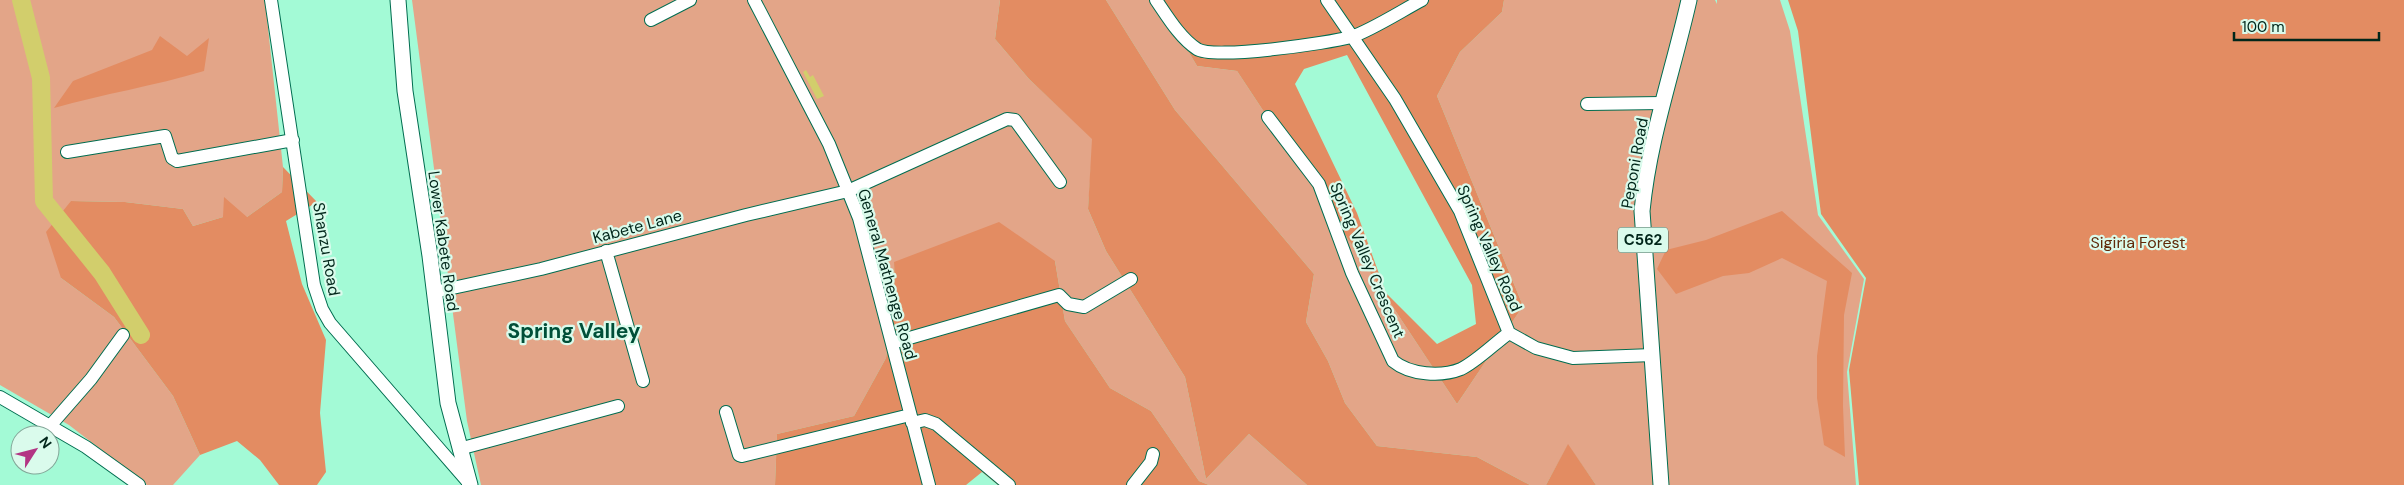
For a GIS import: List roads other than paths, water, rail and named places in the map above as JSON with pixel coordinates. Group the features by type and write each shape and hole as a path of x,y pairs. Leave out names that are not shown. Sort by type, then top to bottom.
{"main road":[{"name":"Lower Kabete Road","path":"398,0 405,91 448,403 469,483"},
{"name":"Peponi Road","path":"1661,485 1642,212 1644,185 1662,103 1689,0"}],"street":[{"name":"Shanzu Road","path":"271,0 314,285 322,309 330,323 469,483"},
{"path":"651,20 690,0"},
{"name":"General Mathenge Road","path":"754,0 829,144 859,218 929,485"},
{"path":"1156,0 1198,50 1215,52 1274,50 1353,36 1422,0"},
{"name":"Spring Valley Road","path":"1327,0 1395,99 1460,211 1509,333 1536,348 1573,358 1653,355"},
{"path":"1587,104 1662,103"},
{"name":"Spring Valley Crescent","path":"1268,117 1319,184 1352,273 1394,361 1400,367 1432,373 1450,372 1463,368 1509,333"},
{"name":"Kabete Lane","path":"434,292 541,270 606,251 848,191 1007,119 1015,120 1060,182"},
{"path":"66,152 165,136 172,158 182,161 292,140"},
{"path":"606,251 643,381"},
{"path":"892,343 1059,296 1068,304 1084,307 1131,279"},
{"path":"51,425 91,379 123,335"},
{"path":"0,397 48,425"},
{"path":"459,449 618,406"},
{"path":"726,412 739,455 742,456 912,419 925,420 936,424 1009,485"},
{"path":"60,432 86,447 139,485"},
{"path":"1133,485 1151,462 1153,454"}],"waterway":[{"path":"21,0 41,78 44,201 102,273 141,335"}],"district":[{"name":"Spring Valley","path":"574,331"}],"park label":[{"name":"Sigiria Forest","path":"2138,242"}]}
